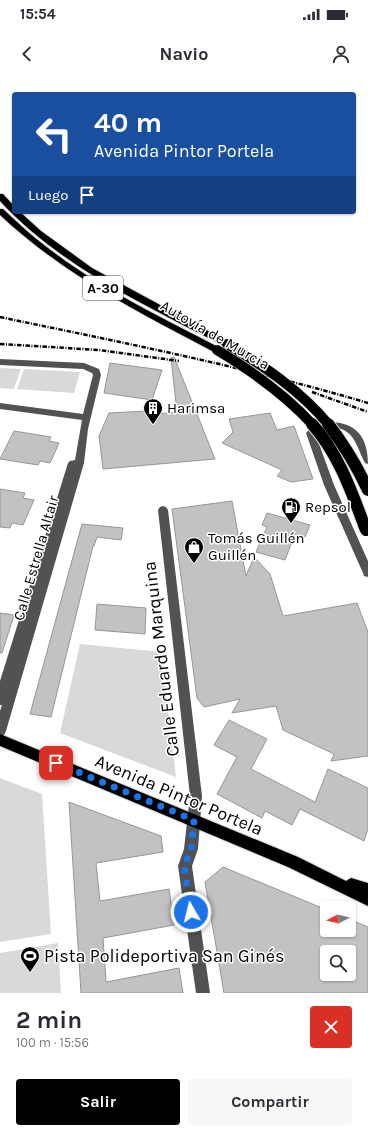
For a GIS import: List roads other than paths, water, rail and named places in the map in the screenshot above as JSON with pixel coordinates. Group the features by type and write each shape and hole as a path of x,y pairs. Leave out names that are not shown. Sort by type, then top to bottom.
{"highway":[{"name":"Autovía de Murcia","path":"0,196 12,208"},
{"name":"Autovía de Murcia","path":"0,211 32,242 56,259 129,303 229,357 282,394 310,422 331,450 344,473 367,532"},
{"name":"Autovía de Murcia","path":"18,214 43,238 66,254 138,297 239,350 283,379 314,408 338,435 353,458 368,490"}],"main road":[{"name":"Avenida Pintor Portela","path":"0,740 194,820 322,876 368,899"},
{"name":"Avenida Pintor Portela","path":"322,876 368,890"}],"street":[{"name":"Calle Estrella Altair","path":"0,362 84,366 96,371 97,375 82,438 66,481 0,700"},
{"path":"1,408 87,418"},
{"path":"368,461 359,440 354,433 347,428 333,424 313,429 310,433 329,485 368,573"},
{"name":"Calle Estrella Altair","path":"0,731 79,463 82,438"},
{"name":"Calle Eduardo Marquina","path":"162,510 196,796 191,850 184,866 203,993"}],"railway":[{"path":"0,317 231,367 368,403"},
{"path":"0,344 99,350 179,361"},
{"path":"312,392 368,412"}],"place":[{"name":"Harimsa","path":"153,425"},
{"name":"Repsol","path":"291,524"},
{"name":"Tomás Guillén Guillén","path":"194,564"},
{"name":"Pista Polideportiva San Ginés","path":"30,973"}]}
